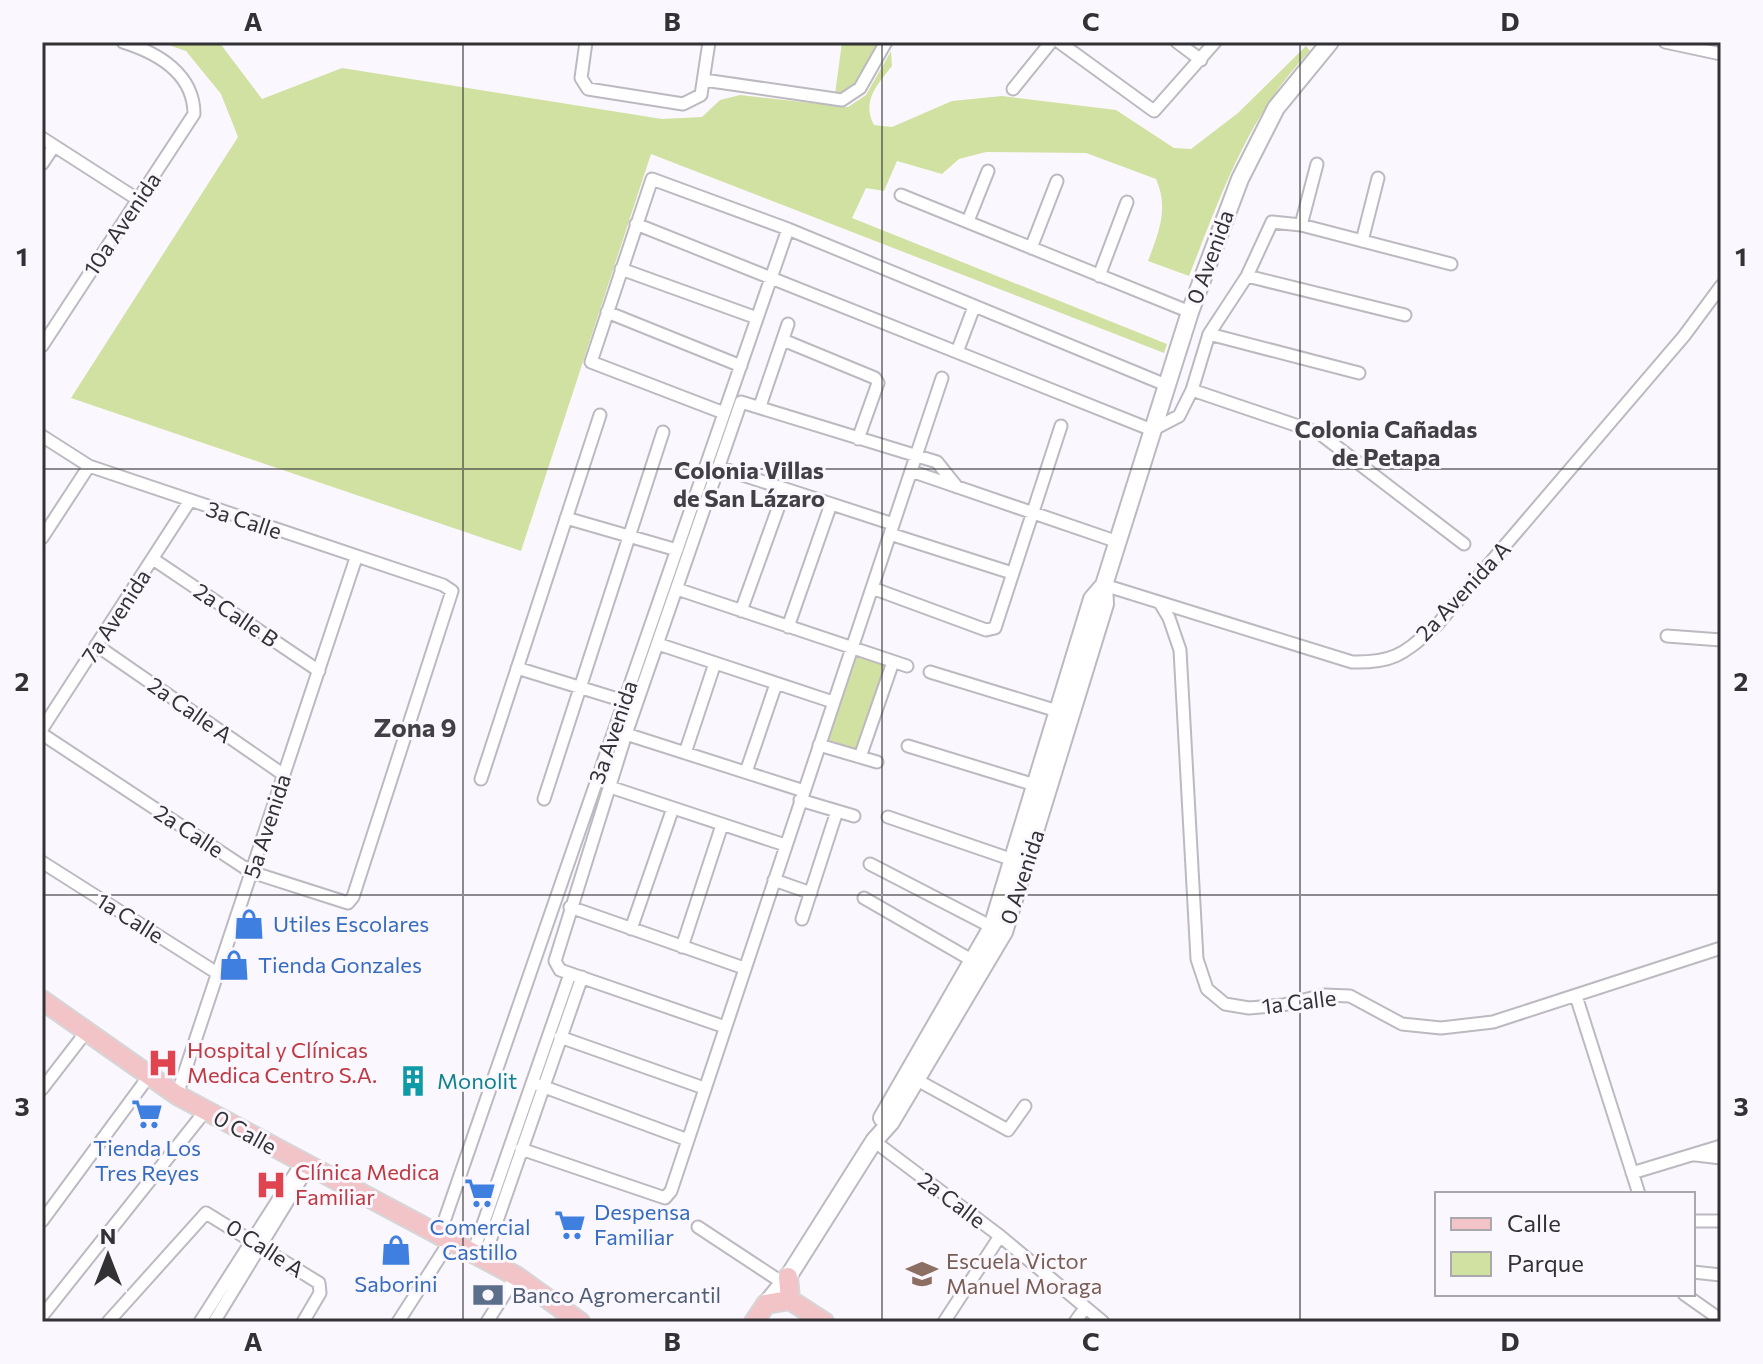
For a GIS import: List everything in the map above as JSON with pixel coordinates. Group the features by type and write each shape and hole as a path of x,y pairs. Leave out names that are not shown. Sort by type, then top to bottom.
{"main road":[{"name":"0 Avenida","path":"787,1287 874,1141 889,1105 975,962 1020,863 1035,785 1105,604 1104,585 1166,385 1240,179 1259,137 1283,97 1330,42"},
{"name":"0 Avenida","path":"874,1141 891,1122 995,953 1065,713"},
{"name":"0 Calle","path":"42,1000 177,1095 304,1166 516,1276 574,1320"},
{"path":"754,1322 766,1304 787,1287 824,1322"}],"street":[{"name":"10a Avenida","path":"42,346 194,114 194,100 172,66 123,42"},
{"path":"586,42 581,78 583,85 591,90 688,103 701,95 709,42"},
{"path":"704,80 842,100 860,88 886,42"},
{"path":"1013,89 1051,42"},
{"path":"1059,42 1151,111 1159,109 1215,42"},
{"path":"1177,42 1201,60"},
{"path":"1665,42 1721,54"},
{"path":"42,138 137,199"},
{"path":"42,164 54,146"},
{"path":"1301,225 1317,164"},
{"path":"968,221 988,171"},
{"path":"724,413 591,362 650,182 655,178 788,229 1166,385"},
{"path":"1362,241 1378,178"},
{"path":"1031,248 1057,181"},
{"path":"901,195 1190,312"},
{"path":"1099,276 1127,202"},
{"path":"636,224 1152,430 1179,416 1192,390 1209,334 1247,276 1267,226 1278,221 1301,225 1451,264"},
{"name":"3a Avenida","path":"398,1322 445,1238 624,701 788,229"},
{"path":"621,269 757,318"},
{"path":"1247,276 1405,315"},
{"name":"2a Avenida A","path":"1104,585 1352,662 1388,661 1400,657 1445,617 1684,336 1721,286"},
{"path":"957,352 974,307"},
{"path":"607,312 741,366"},
{"path":"760,406 788,324"},
{"path":"1209,334 1359,373"},
{"path":"783,340 875,378 878,383 858,439"},
{"path":"521,1149 665,1198 671,1191 942,378"},
{"path":"1192,390 1319,433 1464,544"},
{"path":"725,1027 560,970 555,961 626,734 741,402 937,462 957,487"},
{"path":"481,779 600,415"},
{"path":"872,588 991,630 995,628 1061,426"},
{"path":"544,799 663,432"},
{"name":"3a Calle","path":"42,436 89,466 443,585 452,591 353,897 348,903"},
{"path":"42,538 89,466"},
{"path":"718,467 831,504 1012,573"},
{"path":"911,471 1118,542"},
{"path":"741,611 785,489"},
{"name":"7a Avenida","path":"42,731 189,502"},
{"path":"788,627 831,504"},
{"path":"566,518 677,550"},
{"name":"5a Avenida","path":"177,1095 356,558"},
{"name":"2a Calle B","path":"153,559 319,671"},
{"path":"677,589 907,666"},
{"name":"1a Calle","path":"1160,603 1180,650 1197,959 1207,989 1225,1004 1249,1008 1283,1005 1324,995 1350,996 1402,1024 1441,1028 1493,1022 1721,948"},
{"path":"1667,636 1721,640"},
{"path":"658,644 833,702"},
{"name":"2a Calle A","path":"96,645 284,775"},
{"path":"860,757 893,662"},
{"path":"685,753 715,663"},
{"path":"517,668 624,701"},
{"path":"930,672 1065,713"},
{"path":"746,772 776,684"},
{"name":"2a Calle","path":"42,731 251,872 348,903"},
{"path":"626,734 746,772 854,816"},
{"path":"819,745 877,762"},
{"path":"908,746 1035,785"},
{"path":"610,787 785,845"},
{"path":"631,929 673,808"},
{"path":"802,919 837,811"},
{"path":"888,817 1020,863"},
{"path":"682,947 722,825"},
{"name":"1a Calle","path":"42,862 217,973"},
{"path":"870,864 992,927"},
{"path":"774,880 811,893"},
{"path":"864,898 975,962"},
{"path":"570,907 744,968"},
{"path":"478,1256 545,1087 576,975"},
{"path":"478,1256 531,1083 576,975"},
{"path":"1576,996 1638,1192"},
{"path":"42,1089 86,1032"},
{"path":"560,1037 704,1088"},
{"path":"42,1221 149,1076"},
{"path":"917,1080 1008,1130 1025,1106"},
{"path":"531,1083 688,1140"},
{"path":"42,1316 206,1110"},
{"name":"2a Calle","path":"874,1141 1000,1236 1103,1322"},
{"path":"1632,1173 1721,1146"},
{"path":"1695,1155 1721,1158"},
{"path":"214,1322 304,1166"},
{"name":"0 Calle A","path":"108,1322 201,1215 212,1214 319,1283 320,1293 303,1322"},
{"path":"1695,1221 1721,1221"},
{"path":"698,1227 787,1287"},
{"path":"944,1322 1000,1236"},
{"path":"200,1322 257,1243"},
{"path":"1695,1272 1721,1275"},
{"path":"487,1322 516,1276"},
{"path":"1687,1296 1721,1320"},
{"path":"1075,1322 1085,1308"}],"green space":[{"path":"160,42 219,42 262,99 342,68 662,119 702,117 720,100 740,95 848,107 866,95 891,51 892,66 870,101 870,116 874,125 892,127 952,101 1002,96 1116,110 1174,148 1191,149 1238,113 1306,46 1310,51 1269,102 1253,129 1225,186 1189,276 1148,261 1159,230 1162,210 1156,179 1086,153 986,152 959,159 942,174 897,161 884,191 866,188 852,218 1167,344 1164,353 651,154 521,551 71,398 238,137 221,94 186,51"},
{"path":"842,42 878,42 857,82 835,94"},
{"path":"856,655 886,665 858,750 828,740"}],"place":[{"name":"Utiles Escolares","path":"249,924"},
{"name":"Tienda Gonzales","path":"234,965"},
{"name":"Hospital y Clínicas Medica Centro S.A.","path":"163,1063"},
{"name":"Monolit","path":"413,1081"},
{"name":"Tienda Los Tres Reyes","path":"147,1114"},
{"name":"Clínica Medica Familiar","path":"271,1185"},
{"name":"Comercial Castillo","path":"480,1193"},
{"name":"Despensa Familiar","path":"570,1225"},
{"name":"Saborini","path":"396,1250"},
{"name":"Escuela Victor Manuel Moraga","path":"922,1274"},
{"name":"Banco Agromercantil","path":"488,1295"}],"district":[{"name":"Colonia Cañadas de Petapa","path":"1386,444"},
{"name":"Colonia Villas de San Lázaro","path":"749,485"},
{"name":"Zona 9","path":"415,728"}]}
